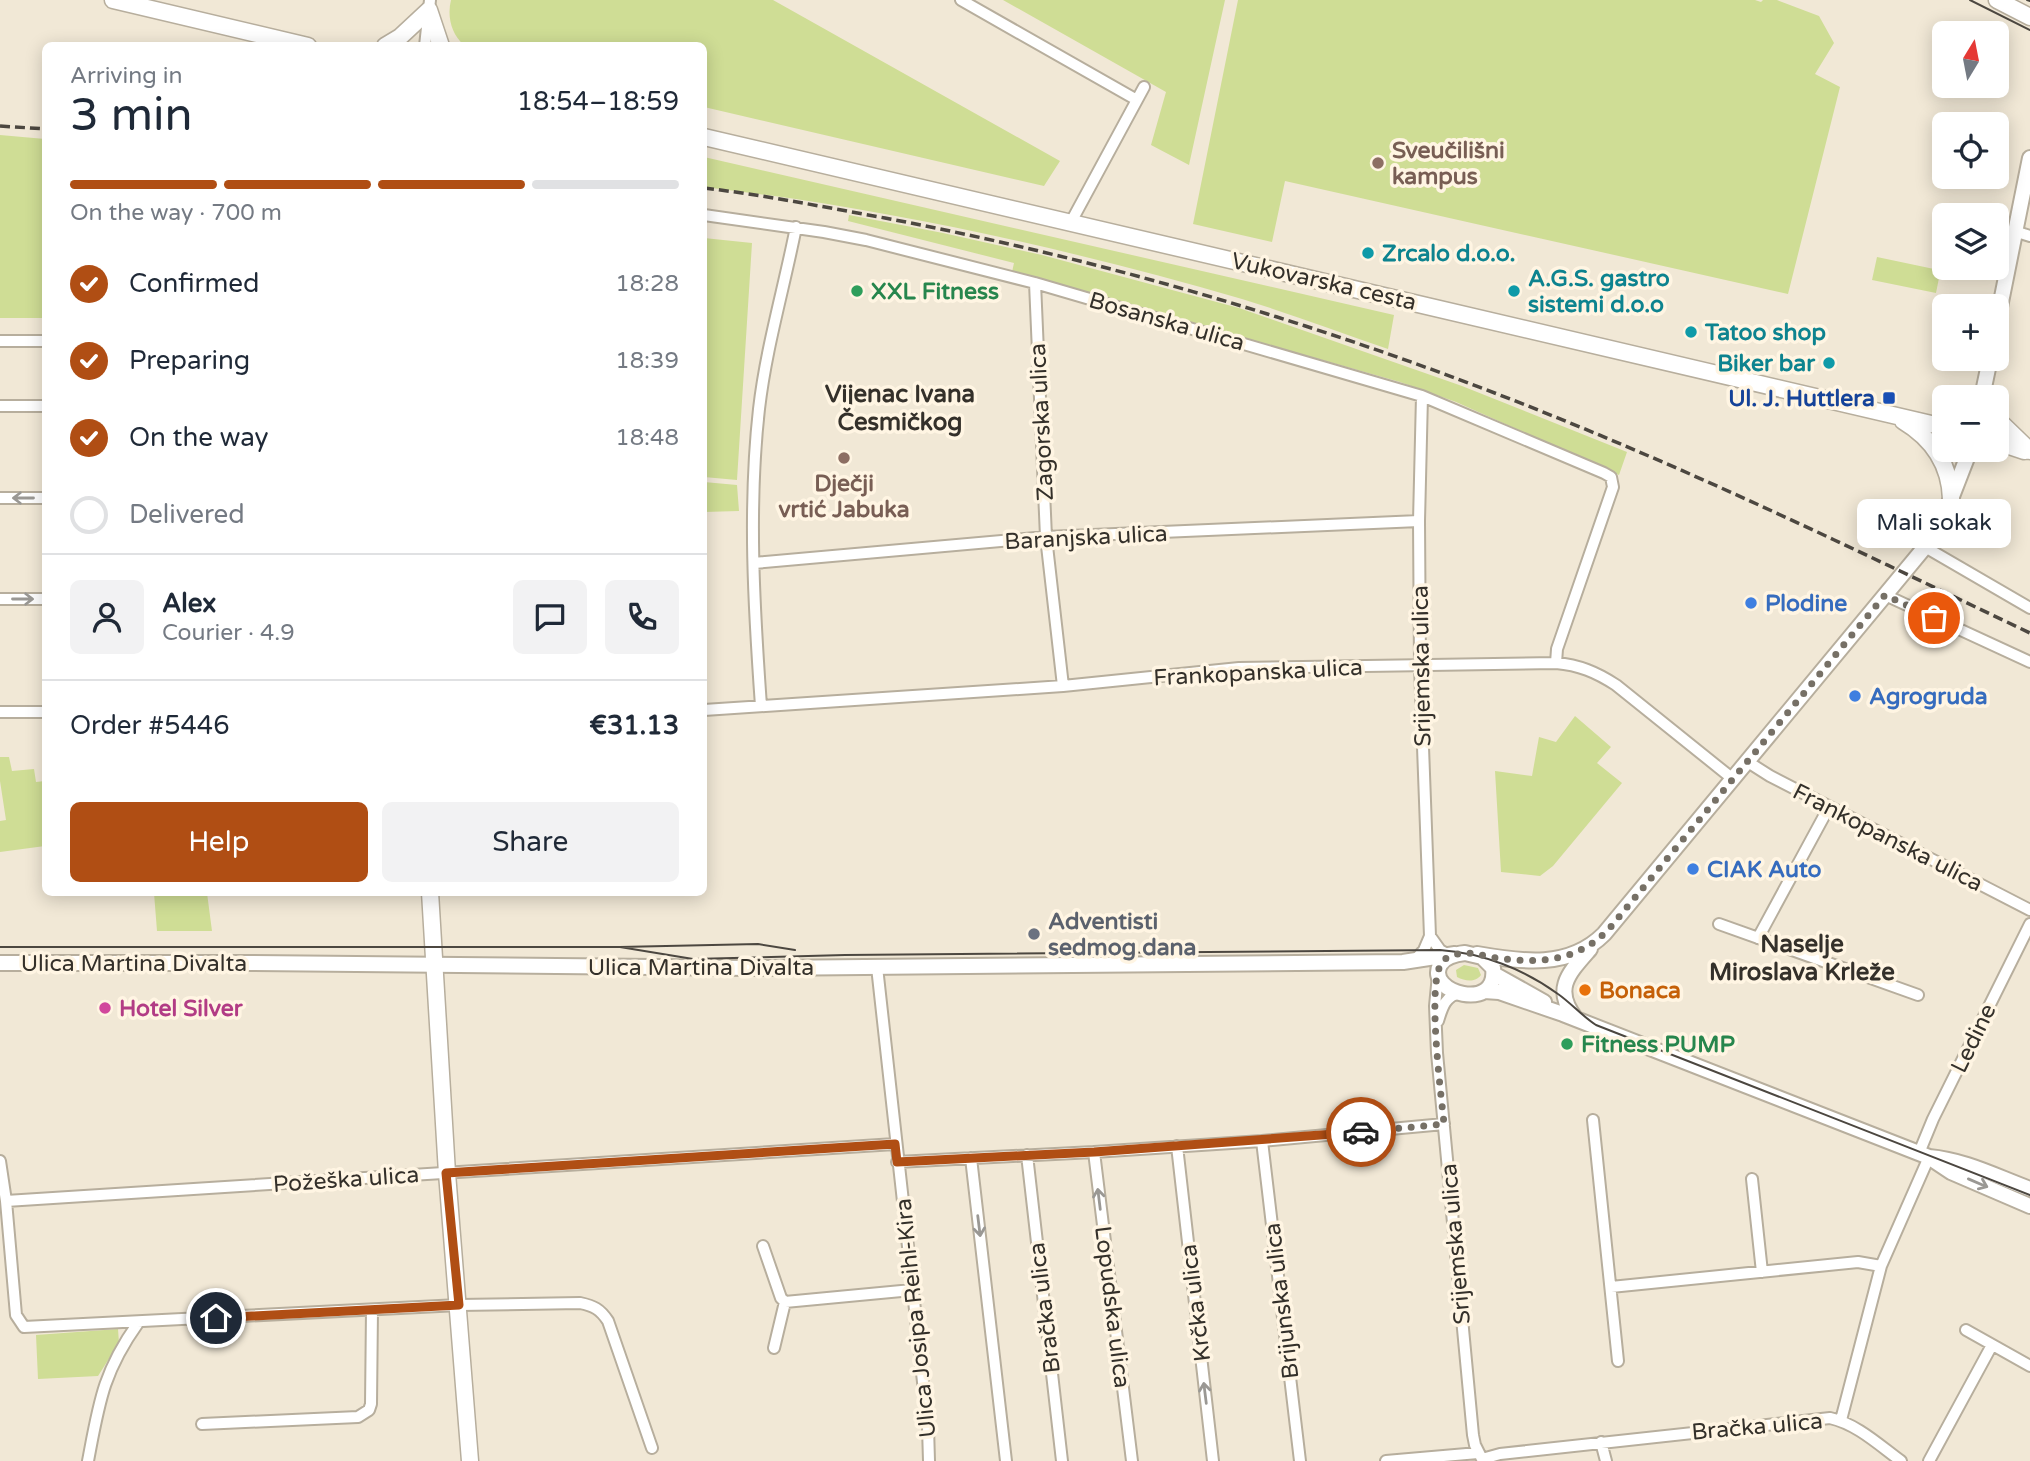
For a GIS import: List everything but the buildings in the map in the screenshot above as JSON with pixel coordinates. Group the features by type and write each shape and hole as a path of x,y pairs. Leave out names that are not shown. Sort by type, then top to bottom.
{"main road":[{"path":"113,0 291,42"},
{"path":"1997,0 2030,17"},
{"path":"392,42 400,37 430,5"},
{"path":"430,5 440,42"},
{"name":"Vukovarska cesta","path":"707,138 1932,424"},
{"path":"1888,413 1919,432 1930,443 1950,475 1951,499"},
{"path":"2009,431 2030,452"},
{"path":"2009,446 2030,452"},
{"path":"430,896 446,1173 470,1461"}],"street":[{"path":"961,0 1137,100"},
{"path":"425,42 430,5"},
{"path":"1071,222 1144,87"},
{"path":"2002,294 2030,158"},
{"name":"Bosanska ulica","path":"707,215 879,243 1035,283 1423,396 1604,473 1611,477 1613,482 1557,649 1556,663"},
{"path":"761,706 754,563 759,409 773,325 796,228"},
{"path":"2014,231 2030,236"},
{"name":"Zagorska ulica","path":"1035,283 1046,537 1063,687"},
{"path":"0,341 42,341"},
{"name":"Srijemska ulica","path":"1423,396 1419,521 1420,666 1430,936"},
{"path":"0,406 42,406"},
{"path":"1569,1017 1563,993 1569,976 1925,547 1951,499 1965,462"},
{"path":"0,498 42,498"},
{"name":"Baranjska ulica","path":"754,563 1046,537 1419,521"},
{"path":"1925,547 2030,608"},
{"path":"1885,595 2030,662"},
{"path":"0,599 42,599"},
{"name":"Frankopanska ulica","path":"707,710 1063,687 1240,668 1556,663 1596,672 1616,685 1733,779"},
{"path":"0,712 42,712"},
{"name":"Frankopanska ulica","path":"1748,762 1829,807 2030,910"},
{"path":"1758,938 1829,807"},
{"path":"1719,924 1918,995"},
{"name":"Ledine","path":"1841,1420 1881,1266 1924,1155 1933,1119 2030,924"},
{"path":"1430,936 1440,950 1452,955 1477,954 1530,961 1568,957 1598,940"},
{"path":"1409,961 1424,950 1430,936"},
{"path":"1452,955 1440,965 1438,975 1448,988 1460,993 1474,994 1491,985 1494,976 1491,964 1477,954"},
{"name":"Ulica Martina Divalta","path":"0,963 877,967 1409,961 1452,955"},
{"name":"Ulica Martina Divalta","path":"1409,961 1438,975"},
{"path":"1494,976 1530,961"},
{"name":"Ulica Josipa Reihl-Kira","path":"877,967 928,1427 929,1461"},
{"name":"Srijemska ulica","path":"1438,975 1435,1006 1444,1124 1473,1435 1481,1458"},
{"path":"1494,976 1537,997 1569,1017"},
{"path":"1483,991 1499,992 1569,1017 1924,1155 1969,1165 2030,1189"},
{"path":"1437,1024 1446,1001 1460,993"},
{"path":"1593,1119 1618,1361"},
{"path":"897,1162 1262,1141 1444,1124"},
{"name":"Brijunska ulica","path":"1262,1141 1300,1461"},
{"name":"Požeška ulica","path":"6,1201 895,1144"},
{"name":"Krčka ulica","path":"1177,1146 1213,1461"},
{"name":"Lopudska ulica","path":"1094,1152 1132,1461"},
{"name":"Bračka ulica","path":"1027,1155 1062,1461"},
{"path":"1924,1155 1951,1172 2030,1206"},
{"path":"971,1158 1006,1461"},
{"path":"0,1161 16,1315 24,1327 459,1305 580,1303 594,1306 608,1321 652,1448"},
{"path":"1752,1179 1762,1272"},
{"path":"763,1245 781,1298 785,1302"},
{"path":"1611,1287 1858,1262 1881,1266"},
{"path":"785,1302 912,1290"},
{"path":"774,1348 785,1302"},
{"path":"202,1424 364,1415 372,1404 372,1310"},
{"path":"88,1461 104,1384 121,1346 138,1323"},
{"path":"1966,1330 2030,1366"},
{"path":"1929,1461 1992,1345"},
{"name":"Bračka ulica","path":"1386,1461 1481,1458 1814,1418 1841,1420 1901,1461"},
{"path":"1601,1442 1606,1461"}],"green space":[{"path":"451,0 773,0 1060,161 1044,186 707,108 707,42 461,42 451,24"},
{"path":"1003,0 1225,0 1189,165 1151,145 1166,92"},
{"path":"1238,0 1777,0 1819,16 1834,43 1815,74 1840,87 1788,294 1285,181 1272,242 1193,224"},
{"path":"0,135 42,139 42,318 0,318"},
{"path":"707,158 1394,315 1388,349 1242,299 1110,263 908,218 707,187"},
{"path":"849,215 1042,255 1239,308 1462,386 1627,452 1619,475 1456,402 1400,382 1012,272 1014,263 848,221"},
{"path":"707,238 752,243 737,480 707,477"},
{"path":"1877,257 1932,269 1932,280 1939,280 1936,293 1872,280"},
{"path":"707,482 737,485 739,511 707,512"},
{"path":"1575,716 1611,747 1597,763 1622,783 1553,866 1540,876 1501,872 1495,771 1532,776 1539,737 1556,742"},
{"path":"0,757 9,757 12,771 34,769 36,782 42,781 42,846 0,852 0,821 6,820 0,781"},
{"path":"154,896 207,896 212,931 157,931"},
{"path":"1464,965 1478,968 1481,975 1470,980 1457,977 1456,970"},
{"path":"118,1329 119,1343 98,1376 38,1379 36,1335"}],"tram line":[{"path":"1970,0 2030,30"},
{"path":"0,947 620,947 758,944 795,950"},
{"path":"620,947 693,959 845,955 1456,952 1487,959 1531,977 1558,994 1596,1025 2030,1195"}],"railway":[{"path":"0,126 42,129"},
{"path":"707,188 885,218 974,236 1150,280 1325,332 1496,393 1637,451 2030,633"}],"way so far":[{"path":"1361,1132 1444,1124 1435,1006 1439,970 1444,960 1455,954 1465,953 1530,961 1561,959 1592,945 1609,929 1885,595 1934,618"}],"place":[{"name":"Sveučilišni kampus","path":"1378,163"},
{"name":"Zrcalo d.o.o.","path":"1368,253"},
{"name":"XXL Fitness","path":"857,291"},
{"name":"A.G.S. gastro sistemi d.o.o","path":"1514,291"},
{"name":"Tatoo shop","path":"1691,332"},
{"name":"Biker bar","path":"1829,363"},
{"name":"Ul. J. Huttlera","path":"1889,398"},
{"name":"Dječji vrtić Jabuka","path":"844,458"},
{"name":"Plodine","path":"1751,603"},
{"name":"Mali sokak","path":"1934,618"},
{"name":"Agrogruda","path":"1855,696"},
{"name":"CIAK Auto","path":"1693,869"},
{"name":"Adventisti sedmog dana","path":"1034,934"},
{"name":"Bonaca","path":"1585,990"},
{"name":"Hotel Silver","path":"105,1008"},
{"name":"Fitness PUMP","path":"1567,1044"}],"district":[{"name":"Vijenac Ivana Česmičkog","path":"900,408"},
{"name":"Naselje Miroslava Krleže","path":"1802,958"}],"route":[{"path":"216,1318 459,1305 446,1173 895,1144 897,1162 1094,1152 1361,1132"}]}
